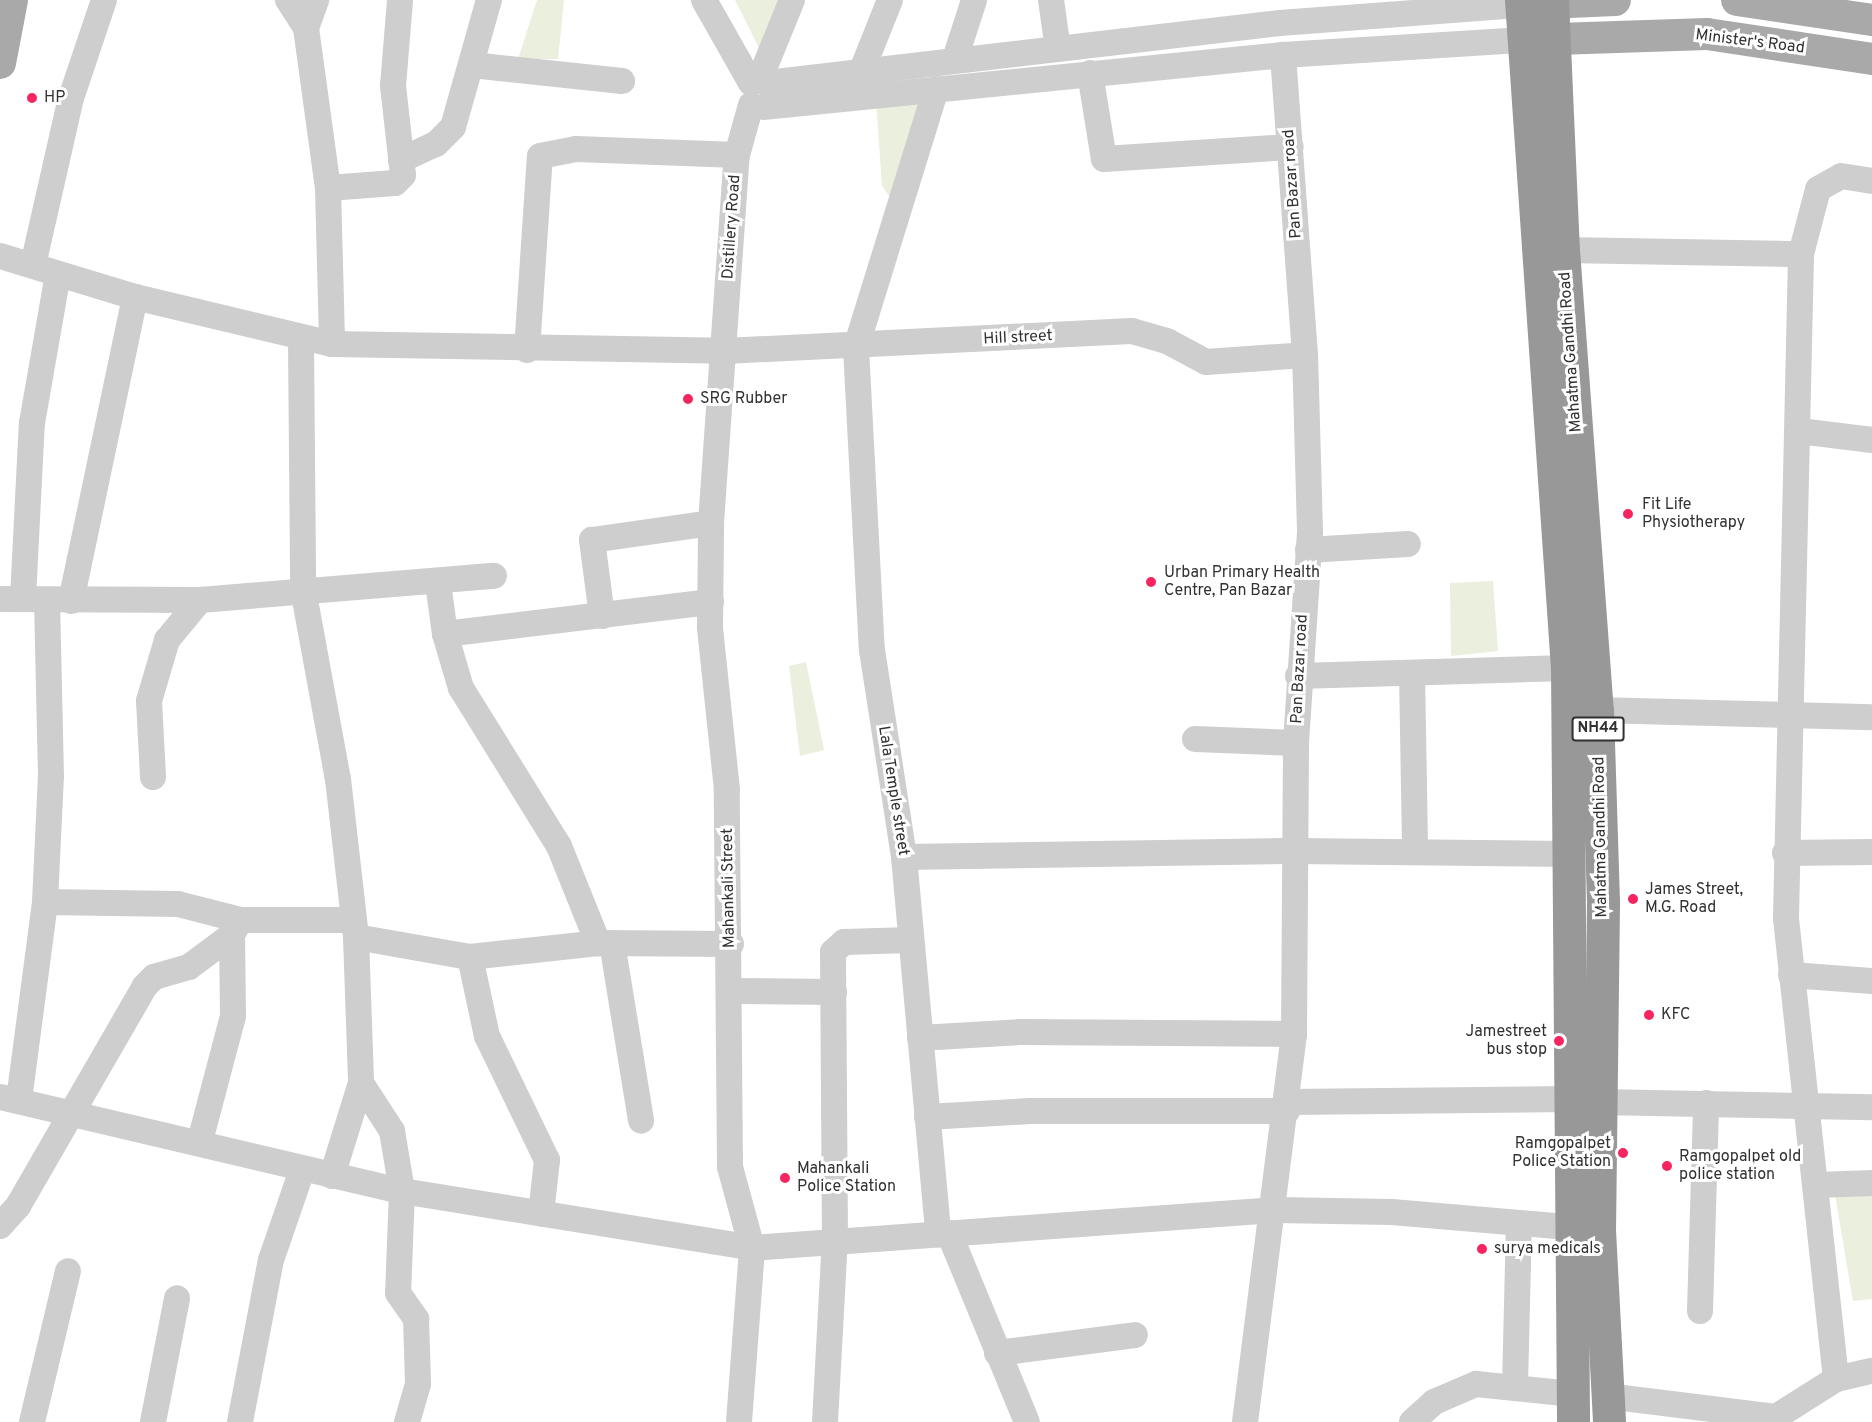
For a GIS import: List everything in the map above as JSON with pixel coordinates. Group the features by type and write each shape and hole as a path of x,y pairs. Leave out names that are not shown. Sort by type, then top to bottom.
{"highway":[{"name":"NH44","path":"1537,2 1539,39"},
{"name":"Mahatma Gandhi Road","path":"1539,39 1563,250 1597,710 1603,904 1586,1101 1583,1229 1572,1408"},
{"name":"Mahatma Gandhi Road","path":"1539,39 1567,669 1571,854 1586,1101"},
{"name":"Mahatma Gandhi Road","path":"1583,1229 1608,1409"}],"main road":[{"path":"0,63 12,0"},
{"path":"1537,2 1616,0"},
{"path":"1737,0 1872,21"},
{"name":"Minister's Road","path":"1539,39 1707,34 1872,59"}],"street":[{"path":"33,265 71,98 104,0"},
{"path":"288,0 306,28 328,188 332,344"},
{"path":"306,28 315,0"},
{"path":"328,188 395,183 404,175 393,86 400,0"},
{"path":"401,160 436,144 453,127 489,0"},
{"path":"704,0 758,92"},
{"name":"Distillery Road","path":"724,351 737,155 792,0"},
{"path":"866,97 862,70 890,0"},
{"path":"955,59 974,0"},
{"path":"1051,0 1059,50"},
{"path":"758,92 862,70 955,59 1059,50 1280,23 1537,2"},
{"path":"758,92 866,97 1283,56 1539,39"},
{"name":"Pan Bazar road","path":"1245,1422 1275,1210 1288,1107 1294,1034 1296,743 1298,676 1308,550 1305,356 1283,56"},
{"path":"472,64 622,81"},
{"path":"1090,74 1104,159 1291,147"},
{"path":"856,348 936,89"},
{"path":"527,350 540,156 576,149 737,155"},
{"path":"1836,1379 1811,1107 1791,975 1785,853 1793,712 1801,254 1818,189 1841,176 1872,181"},
{"path":"1563,250 1801,254"},
{"name":"Hill street","path":"0,256 135,297 301,341 332,344 527,350 724,351 856,348 1131,332 1167,341 1206,362 1305,356"},
{"path":"58,274 32,423 35,599 51,777 45,902 9,1098 200,1141 302,1170 402,1191 752,1248 835,1240 1275,1210 1392,1212 1583,1229"},
{"path":"35,599 135,297"},
{"path":"301,341 303,589 338,780 355,929 361,1083 332,1176"},
{"name":"Lala Temple street","path":"856,348 872,650 904,857 927,1117 944,1233 1027,1422"},
{"name":"Mahankali Street","path":"724,351 711,523 711,602 727,790 731,945 730,1167 752,1248 739,1422"},
{"path":"1799,431 1872,440"},
{"path":"602,616 592,540 711,523"},
{"path":"1308,550 1408,544"},
{"path":"35,599 200,600 303,589 438,583 494,576"},
{"path":"438,583 445,634 460,688 559,846 605,943 641,1121"},
{"path":"153,777 149,701 167,640 200,600"},
{"path":"445,634 711,602"},
{"path":"1298,676 1567,669"},
{"path":"1412,673 1415,851"},
{"path":"1597,710 1793,712 1872,717"},
{"path":"1195,739 1296,743"},
{"path":"904,857 1295,851 1571,854"},
{"path":"1785,853 1872,852"},
{"path":"45,902 178,904 236,927 355,929 470,957 605,943 731,945"},
{"path":"0,1226 18,1206 145,986 154,977 189,967 236,927"},
{"path":"200,1141 233,1016 236,927"},
{"path":"825,1422 835,1240 835,945 911,940"},
{"path":"470,957 487,1036 547,1160 541,1214"},
{"path":"1791,975 1872,981"},
{"path":"731,991 834,992"},
{"path":"920,1038 1020,1032 1294,1034"},
{"path":"361,1083 392,1131 402,1191 398,1293 416,1319 418,1384 407,1422"},
{"path":"927,1117 1030,1111 1586,1101 1872,1107"},
{"path":"1700,1311 1706,1103"},
{"path":"240,1422 270,1260 302,1170"},
{"path":"1818,1185 1872,1183"},
{"path":"1515,1386 1519,1223"},
{"path":"32,1422 68,1271"},
{"path":"153,1422 177,1298"},
{"path":"997,1353 1135,1335"},
{"path":"1608,1409 1777,1419 1836,1379 1872,1371"},
{"path":"1412,1422 1460,1389 1476,1384 1515,1386 1572,1408"}],"green space":[{"path":"537,0 564,0 558,59 518,59"},
{"path":"735,0 780,0 760,50"},
{"path":"930,96 900,211 882,186 876,100"},
{"path":"1493,581 1498,651 1451,656 1450,583"},
{"path":"806,662 824,750 800,756 789,666"},
{"path":"1872,1190 1872,1299 1853,1301 1835,1195"}],"place":[{"name":"HP","path":"32,98"},
{"name":"SRG Rubber","path":"688,399"},
{"name":"Fit Life Physiotherapy","path":"1628,514"},
{"name":"Urban Primary Health Centre, Pan Bazar","path":"1151,582"},
{"name":"James Street, M.G. Road","path":"1633,899"},
{"name":"KFC","path":"1649,1015"},
{"name":"Jamestreet bus stop","path":"1559,1041"},
{"name":"Ramgopalpet Police Station","path":"1623,1153"},
{"name":"Ramgopalpet old police station","path":"1667,1166"},
{"name":"Mahankali Police Station","path":"785,1178"},
{"name":"surya medicals","path":"1482,1249"}]}
